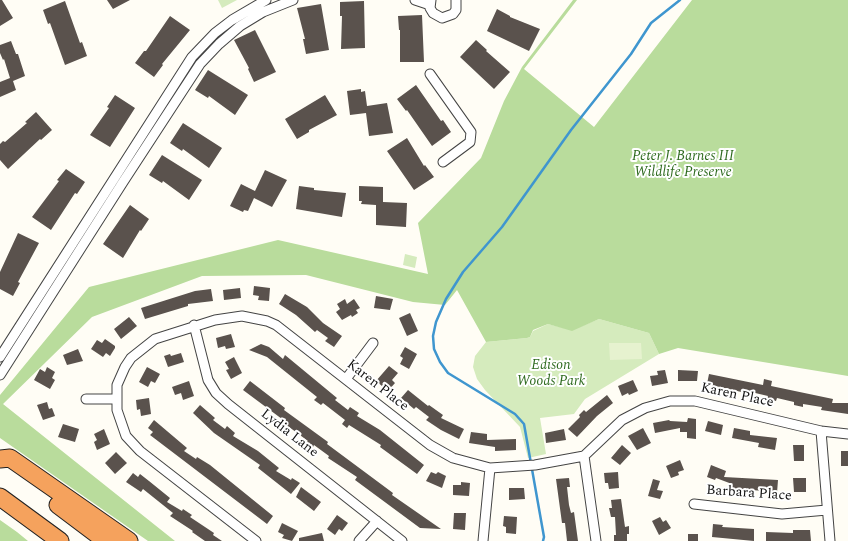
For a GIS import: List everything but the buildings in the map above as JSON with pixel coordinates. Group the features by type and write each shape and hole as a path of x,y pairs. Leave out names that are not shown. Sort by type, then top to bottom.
{"highway":[{"path":"0,460 10,458 129,541"},
{"path":"0,460 106,541"},
{"path":"0,497 60,541"},
{"path":"15,508 46,541"}],"street":[{"path":"0,357 192,57 215,33 232,20 266,0"},
{"path":"0,375 122,182 200,64 219,44 240,26 263,12 293,0"},
{"path":"415,0 430,2 434,15 439,18 451,16 456,10 456,0"},
{"path":"430,74 471,132 470,142 443,162"},
{"name":"Karen Place","path":"256,541 132,444 126,436 120,421 116,399 118,386 125,367 138,350 165,334 215,320 242,316 267,321 276,325 436,449 453,458 490,468 535,465 584,456 622,420 645,408 670,401 694,400 821,431 848,434"},
{"name":"Lydia Lane","path":"194,325 208,380 216,393 402,541"},
{"path":"346,379 373,343"},
{"path":"86,399 116,399"},
{"path":"821,431 830,541"},
{"path":"584,456 596,541"},
{"path":"483,541 490,468"},
{"name":"Barbara Place","path":"694,504 782,514 827,510"},
{"path":"359,541 377,521"}],"green space":[{"path":"218,0 237,0 222,8"},
{"name":"Peter J. Barnes III Wildlife Preserve","path":"573,0 577,0 524,69 594,127 692,0 848,0 848,376 678,348 659,354 649,333 599,319 572,331 548,324 533,330 530,337 527,338 486,342 457,290 445,305 413,302 306,275 202,276 92,317 3,404 175,541 148,541 0,438 0,395 89,287 278,240 428,274 418,223 481,158 504,101 522,67"},
{"path":"405,254 417,257 415,268 403,265"},
{"name":"Edison Woods Park","path":"599,319 649,333 659,354 585,399 574,414 540,418 546,454 528,458 520,427 485,390 477,379 473,367 475,356 486,342 527,338 530,337 533,331 548,324 572,330"},
{"path":"609,343 641,343 642,359 610,360"},
{"path":"0,520 17,532 28,541 0,541"}],"waterway":[{"path":"543,541 544,537 524,424 515,414 448,373 440,362 434,349 433,336 436,322 446,299 463,272 502,227 571,130 631,54 651,23 680,0"}]}
